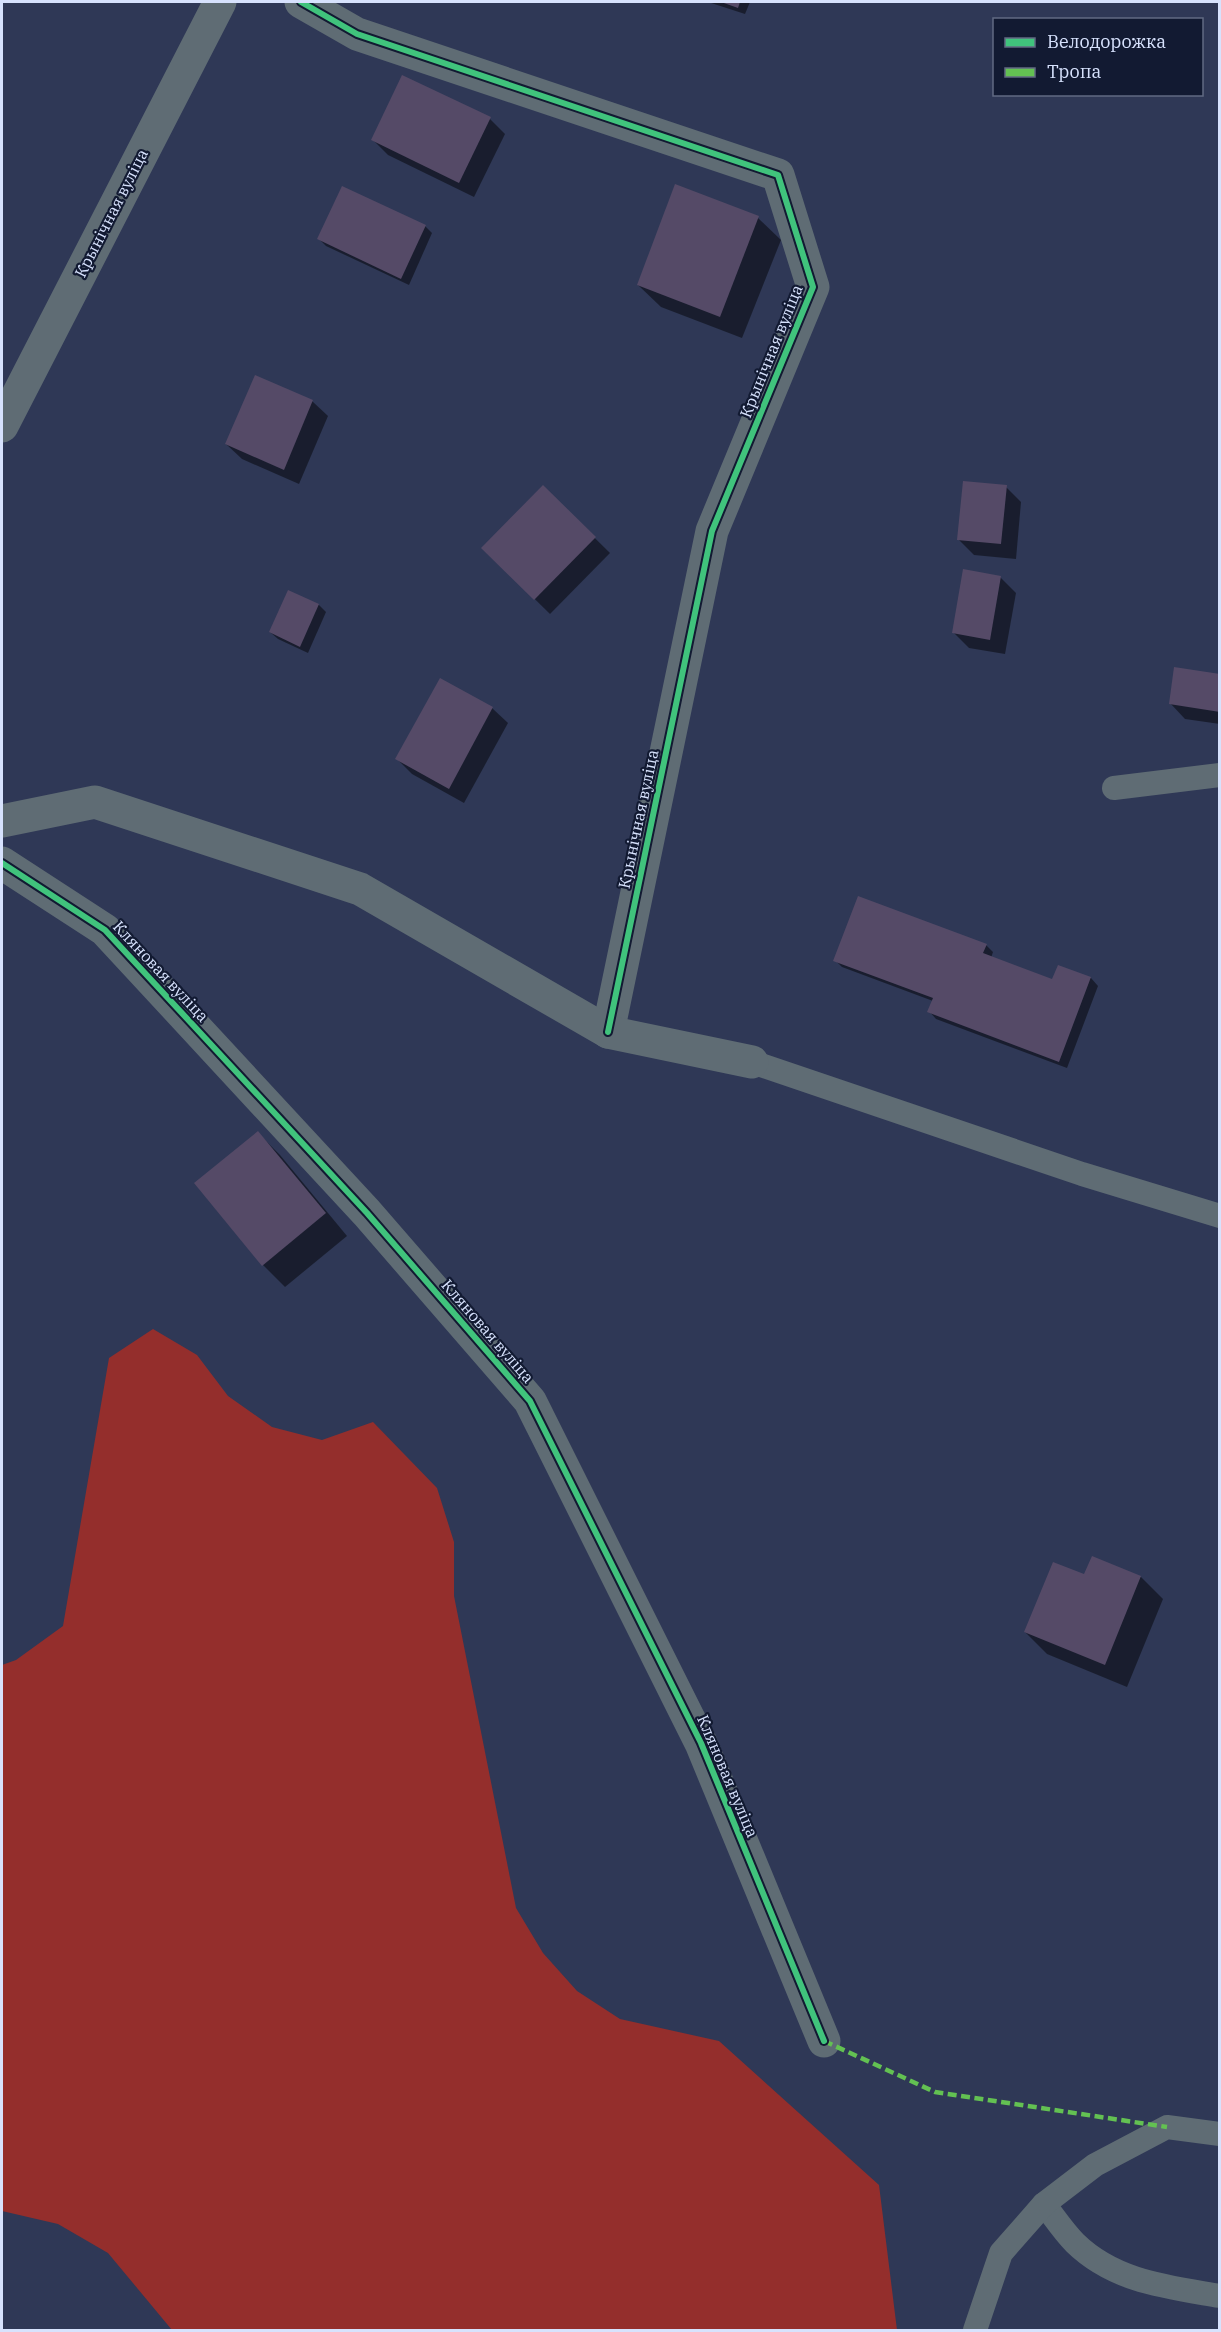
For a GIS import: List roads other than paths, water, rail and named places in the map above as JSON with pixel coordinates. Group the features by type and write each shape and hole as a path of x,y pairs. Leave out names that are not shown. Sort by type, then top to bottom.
{"street":[{"name":"Крынічная вуліца","path":"2,426 220,2"},
{"name":"Крынічная вуліца","path":"301,2 357,34 778,175 813,287 712,531 608,1032"},
{"path":"2,821 95,802 360,889 608,1032 752,1062"},
{"name":"Кляновая вуліца","path":"2,863 105,930 368,1213 530,1401 701,1743 824,2041"}],"lane":[{"path":"1114,788 1220,775"},
{"path":"752,1062 1082,1174 1220,1216"},
{"path":"975,2331 1001,2253 1044,2204 1095,2165 1167,2127 1220,2134"},
{"path":"1044,2204 1075,2243 1105,2267 1141,2282 1220,2296"}]}
